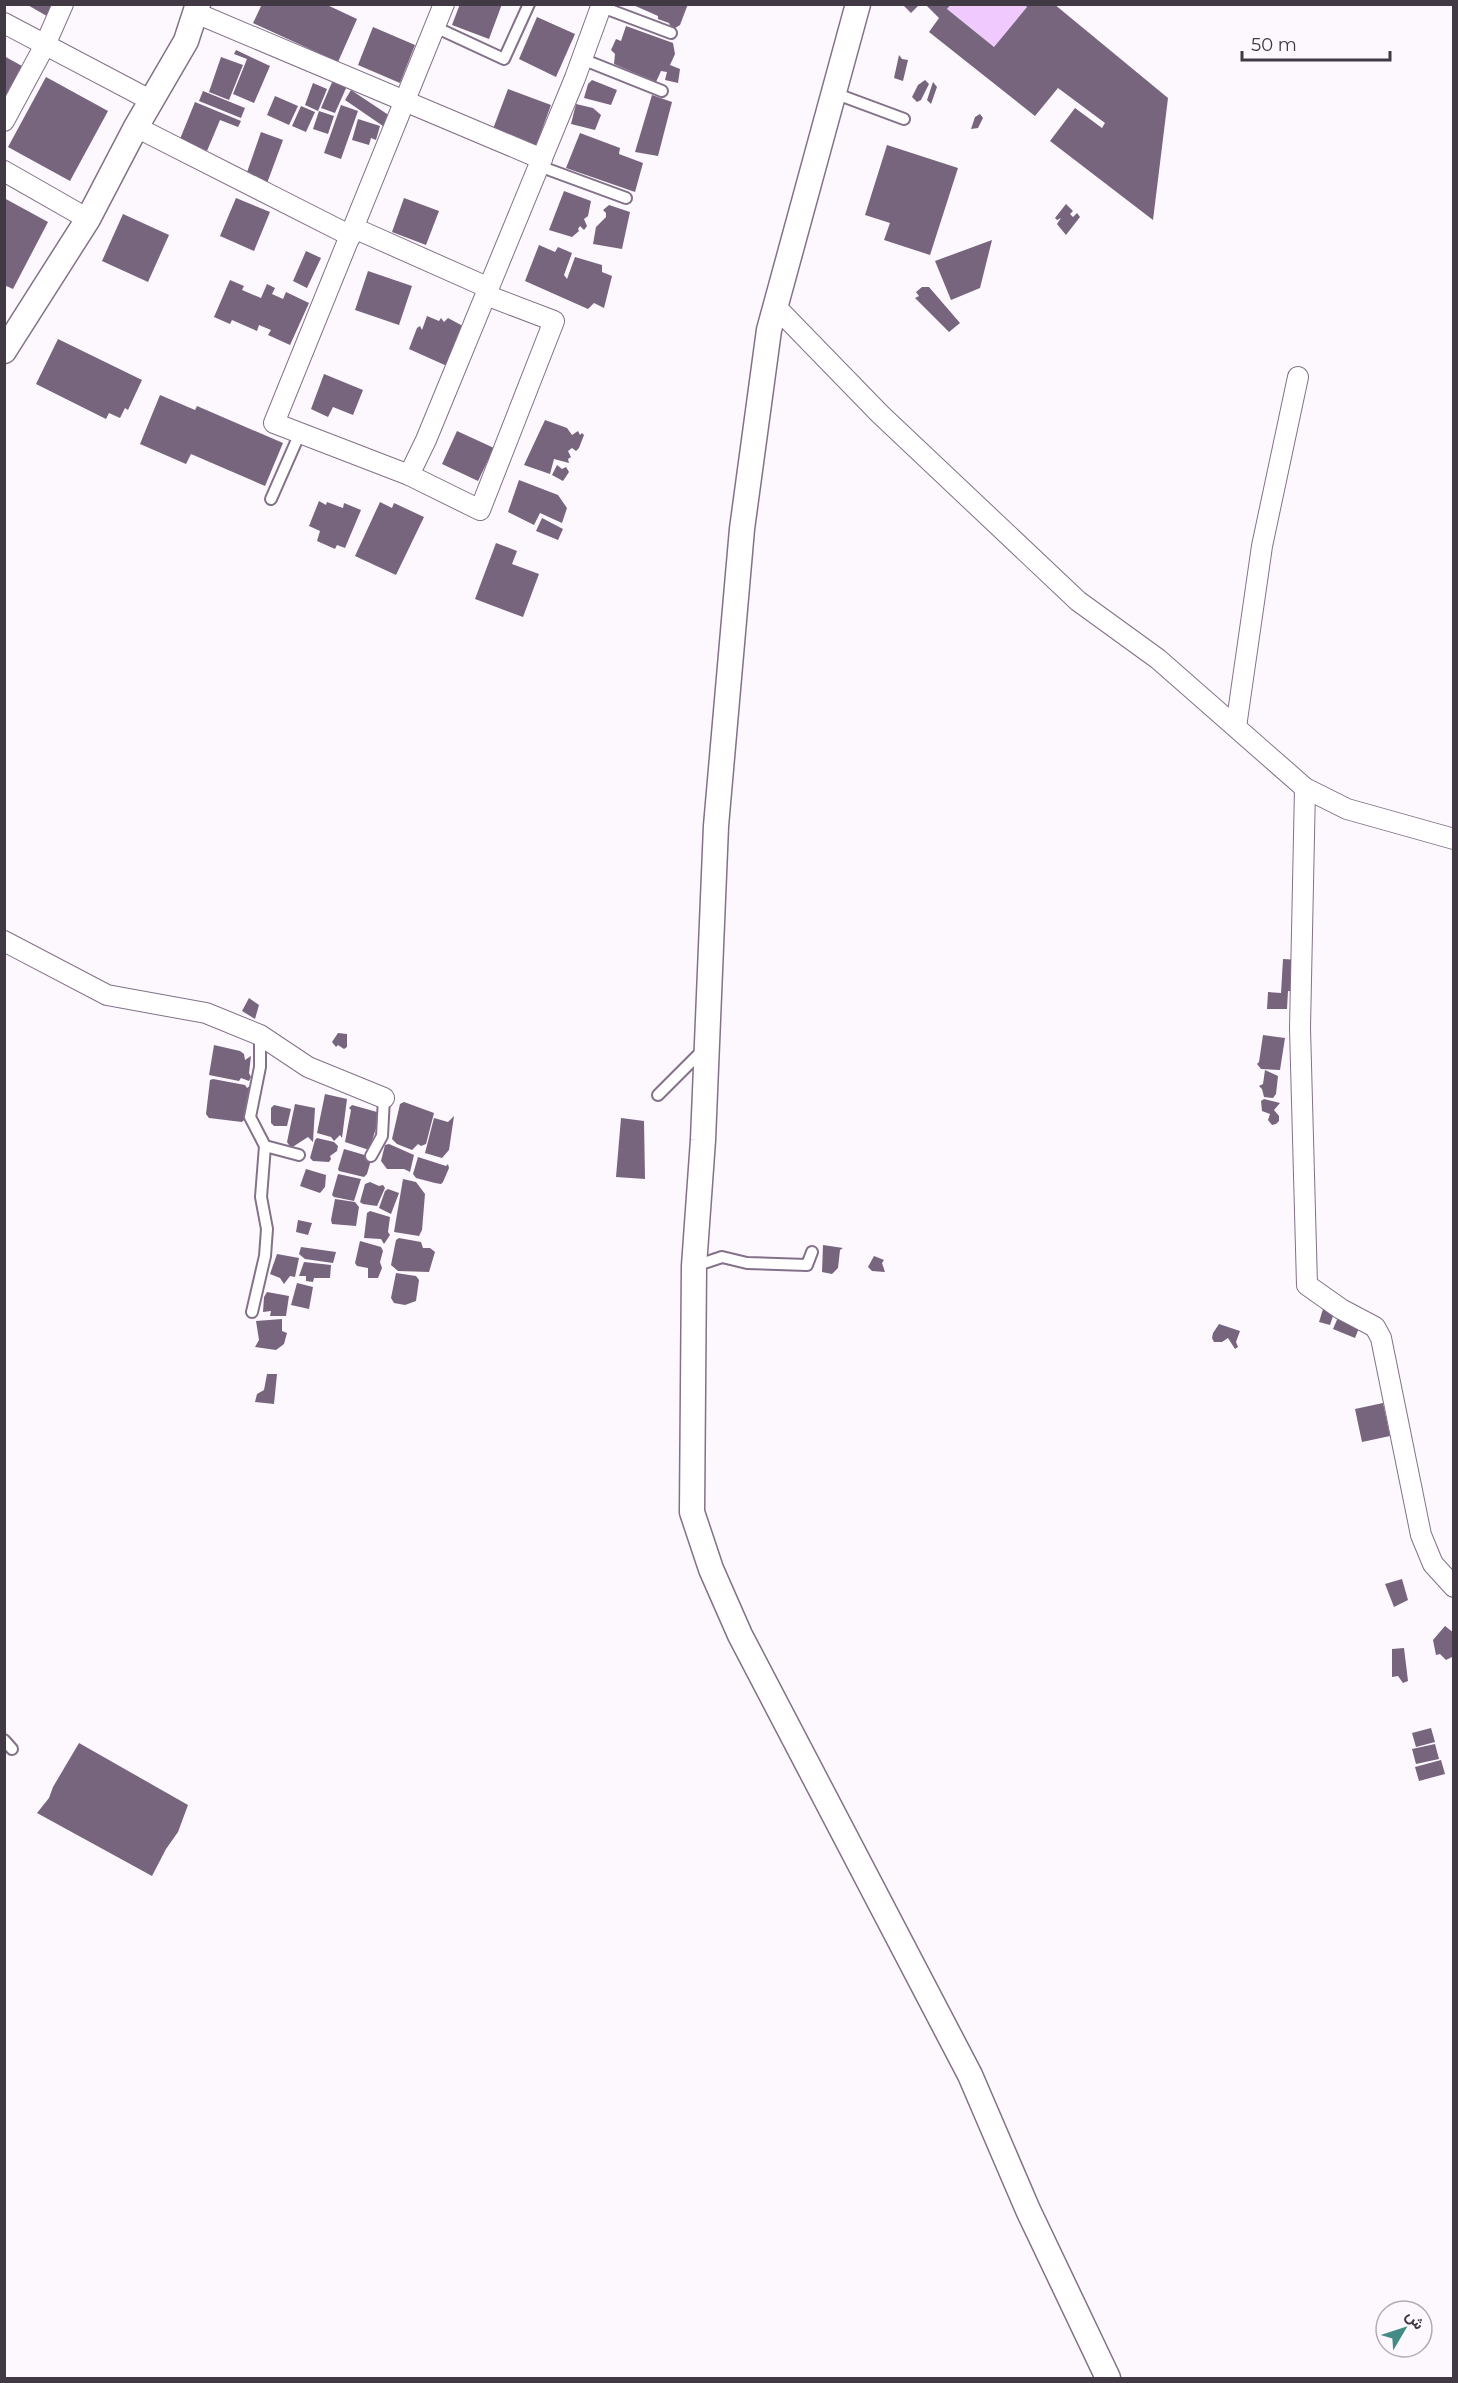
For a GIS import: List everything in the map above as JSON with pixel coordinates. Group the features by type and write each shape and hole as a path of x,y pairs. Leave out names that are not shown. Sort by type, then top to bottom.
{"street":[{"path":"4,121 45,45 63,4"},
{"path":"135,127 353,232 554,321 480,510 409,475 274,423 353,232 444,4"},
{"path":"858,4 769,330 742,529 716,826 707,1046 694,1266 692,1512 711,1569 745,1645 970,2075 1030,2215 1108,2379"},
{"path":"409,475 426,440 487,292 602,6"},
{"path":"4,351 11,325 88,219 135,127 203,10 540,162"},
{"path":"4,23 152,101"},
{"path":"4,171 88,219"},
{"path":"776,306 880,414 1078,601 1158,659 1305,788 1347,809 1454,839"},
{"path":"1236,727 1262,546 1298,377"},
{"path":"1305,788 1300,1028 1306,1285 1341,1309 1375,1327 1381,1338 1421,1535 1433,1564 1454,1587"},
{"path":"4,941 107,995 206,1013 260,1035 308,1067 384,1098"}],"lane":[{"path":"435,27 504,59 529,4"},
{"path":"602,6 671,33"},
{"path":"582,58 662,91"},
{"path":"834,93 904,119"},
{"path":"540,162 626,198"},
{"path":"271,499 300,433"},
{"path":"252,1312 265,1256 267,1229 261,1197 265,1146 250,1117 260,1067 260,1035"},
{"path":"658,1095 707,1046"},
{"path":"371,1156 382,1136 384,1098"},
{"path":"265,1146 299,1155"},
{"path":"694,1266 722,1257 747,1263 807,1265 812,1252"},
{"path":"4,1740 12,1749"}],"shaded area":[{"path":"951,4 1024,4 1027,7 994,47 947,9"}],"building":[{"path":"26,4 59,4 52,19"},
{"path":"262,4 325,4 357,19 338,62 253,23"},
{"path":"460,4 502,4 489,39 452,25"},
{"path":"631,4 688,4 680,25 672,30 669,23 658,19 658,16"},
{"path":"902,4 920,4 911,13"},
{"path":"925,4 951,4 947,9 994,47 1027,7 1024,4 1054,4 1168,98 1153,220 1050,141 1075,108 1102,128 1105,123 1058,88 1035,116 929,32 939,18"},
{"path":"537,17 575,34 556,77 519,59"},
{"path":"626,26 673,43 675,54 670,65 680,69 678,83 665,80 667,72 661,71 656,82 614,64 615,54 611,50 616,39 621,41"},
{"path":"373,27 415,45 400,83 358,65"},
{"path":"236,50 270,66 254,103 233,94 247,59 234,54"},
{"path":"899,55 902,59 908,60 903,81 894,78"},
{"path":"4,56 31,71 4,119"},
{"path":"221,57 243,65 229,100 209,92"},
{"path":"46,77 108,111 70,181 8,147"},
{"path":"333,80 347,86 335,113 321,108"},
{"path":"592,80 617,90 611,105 584,98 588,84"},
{"path":"925,80 929,84 921,100 917,102 912,97 918,85"},
{"path":"933,82 937,87 931,104 927,100"},
{"path":"313,83 327,89 318,111 305,105"},
{"path":"508,89 551,105 536,146 493,129"},
{"path":"351,90 390,116 383,126 345,100"},
{"path":"203,91 245,108 241,118 199,101"},
{"path":"652,95 672,102 658,156 635,152"},
{"path":"275,96 298,106 289,125 267,115"},
{"path":"195,102 241,121 238,127 220,120 207,151 180,139"},
{"path":"576,104 593,108 601,115 595,130 571,124"},
{"path":"341,105 358,111 341,159 324,153"},
{"path":"301,106 315,112 306,132 292,126"},
{"path":"319,111 334,116 328,134 313,129"},
{"path":"980,114 983,118 978,128 971,129 975,117"},
{"path":"358,119 380,126 376,140 371,138 369,145 352,140"},
{"path":"261,132 283,140 266,186 245,178"},
{"path":"580,133 620,148 619,154 643,163 635,192 566,168"},
{"path":"887,145 958,168 930,255 884,240 890,223 865,215"},
{"path":"564,191 591,201 588,216 584,219 587,226 584,230 580,226 579,231 572,237 549,230"},
{"path":"4,198 48,222 13,289 4,285"},
{"path":"236,198 270,212 254,251 220,236"},
{"path":"404,198 439,211 426,245 392,232"},
{"path":"1066,204 1073,211 1070,214 1073,217 1077,213 1080,217 1066,235 1057,224 1061,218 1057,220 1055,218"},
{"path":"609,205 630,212 622,249 593,244 596,227 606,217 603,210"},
{"path":"123,214 169,235 148,282 102,261"},
{"path":"992,240 980,288 951,300 935,261"},
{"path":"539,245 555,252 558,247 572,253 564,275 567,279 575,257 602,265 602,272 612,276 604,308 594,303 588,309 525,281"},
{"path":"306,251 321,258 307,288 293,281"},
{"path":"368,271 412,286 399,325 355,310"},
{"path":"230,280 244,286 242,290 261,298 267,284 275,288 272,294 283,299 286,292 309,303 290,345 268,335 271,330 259,325 257,331 232,320 230,324 214,317"},
{"path":"922,287 929,287 960,323 949,332 915,298 919,296 916,292"},
{"path":"427,316 439,321 441,318 444,322 448,318 461,325 464,330 447,366 409,349 417,328 420,326 422,330"},
{"path":"58,339 142,380 128,410 125,408 120,418 109,413 106,419 36,384"},
{"path":"324,374 363,390 353,415 333,407 328,417 311,409"},
{"path":"160,395 195,410 197,406 283,443 265,486 191,454 186,464 140,444"},
{"path":"545,420 567,428 572,435 578,431 580,435 582,433 584,435 576,451 572,448 568,451 571,457 568,459 569,463 554,459 550,474 524,465"},
{"path":"457,431 494,448 478,481 442,464"},
{"path":"557,465 562,469 566,467 569,472 563,481 552,475"},
{"path":"519,480 558,495 567,508 562,523 540,513 534,525 508,512"},
{"path":"319,501 326,505 327,502 343,508 344,503 361,510 345,548 337,545 335,549 317,541 320,531 309,526"},
{"path":"380,502 392,508 394,503 424,517 396,575 355,556"},
{"path":"542,518 563,529 558,540 536,531"},
{"path":"496,543 517,551 512,564 539,574 523,617 475,599"},
{"path":"1283,959 1300,960 1298,992 1288,991 1287,1009 1267,1009 1268,992 1281,993"},
{"path":"249,998 259,1005 255,1019 242,1011"},
{"path":"338,1033 347,1034 347,1047 344,1049 338,1045 336,1047 332,1042"},
{"path":"1263,1035 1285,1038 1280,1070 1261,1069 1257,1064"},
{"path":"214,1045 240,1051 244,1054 245,1060 251,1056 249,1081 209,1075"},
{"path":"1265,1070 1278,1076 1276,1094 1273,1098 1264,1097 1259,1086 1263,1084"},
{"path":"210,1080 245,1085 247,1088 251,1085 246,1118 242,1122 209,1118 206,1114"},
{"path":"325,1094 347,1099 342,1138 340,1135 334,1141 331,1137 317,1133"},
{"path":"1264,1099 1280,1103 1274,1110 1279,1116 1276,1124 1272,1125 1268,1120 1270,1114 1262,1111 1261,1101"},
{"path":"404,1102 434,1113 426,1144 421,1146 418,1144 412,1150 397,1144 392,1139 400,1104"},
{"path":"295,1104 315,1108 313,1142 308,1137 291,1148 287,1142"},
{"path":"274,1105 291,1109 287,1126 274,1126 271,1123 271,1108"},
{"path":"352,1105 377,1112 380,1116 369,1150 345,1142 351,1110 349,1108"},
{"path":"454,1116 449,1150 442,1158 425,1153 434,1118 448,1122"},
{"path":"621,1118 644,1121 645,1179 616,1177"},
{"path":"317,1138 334,1142 338,1146 337,1151 330,1156 329,1162 313,1161 310,1158"},
{"path":"389,1144 414,1155 410,1172 404,1169 387,1169 381,1161 385,1145"},
{"path":"344,1149 368,1156 371,1160 364,1177 339,1171"},
{"path":"418,1157 446,1166 448,1164 449,1168 441,1184 416,1178 413,1174"},
{"path":"306,1169 326,1175 325,1187 320,1193 300,1186"},
{"path":"338,1174 361,1179 354,1201 332,1195"},
{"path":"403,1179 416,1182 425,1194 422,1230 419,1236 394,1232"},
{"path":"370,1182 379,1186 383,1185 385,1188 377,1206 360,1202 365,1184"},
{"path":"388,1189 399,1193 391,1214 379,1208 385,1191"},
{"path":"335,1199 355,1202 359,1207 356,1226 332,1224"},
{"path":"370,1211 390,1217 388,1232 390,1235 384,1244 381,1239 364,1238 367,1213"},
{"path":"298,1220 312,1223 308,1235 296,1232"},
{"path":"399,1238 421,1242 423,1248 430,1248 435,1252 429,1272 398,1271 391,1265 396,1240"},
{"path":"360,1241 381,1247 383,1251 380,1262 382,1268 378,1278 368,1278 368,1268 357,1266 355,1263"},
{"path":"823,1245 843,1248 840,1250 838,1268 832,1274 822,1272"},
{"path":"301,1247 336,1252 333,1263 305,1259 299,1254"},
{"path":"277,1254 299,1258 295,1277 290,1276 284,1284 280,1278 270,1274"},
{"path":"874,1256 884,1260 882,1263 885,1272 872,1271 868,1267"},
{"path":"304,1262 331,1265 330,1278 314,1278 313,1282 306,1281 306,1276 299,1276"},
{"path":"396,1273 416,1276 419,1280 416,1301 405,1305 394,1303 391,1298"},
{"path":"297,1283 313,1287 309,1309 291,1305"},
{"path":"267,1292 289,1296 286,1316 270,1316 271,1311 263,1312 264,1297"},
{"path":"1323,1309 1334,1313 1330,1325 1319,1322"},
{"path":"1339,1315 1361,1323 1355,1338 1333,1329"},
{"path":"282,1319 282,1331 287,1333 284,1344 276,1350 255,1347 259,1340 256,1321"},
{"path":"1219,1324 1240,1331 1236,1342 1238,1347 1235,1349 1228,1338 1222,1342 1214,1342 1213,1333"},
{"path":"267,1374 277,1374 274,1404 255,1402 257,1394 264,1390"},
{"path":"1383,1403 1390,1436 1362,1442 1355,1409"},
{"path":"1402,1579 1408,1600 1394,1607 1385,1584"},
{"path":"1445,1626 1454,1633 1454,1656 1446,1660 1440,1654 1436,1655 1433,1640"},
{"path":"1404,1648 1408,1681 1403,1683 1398,1676 1392,1677 1392,1649"},
{"path":"1431,1728 1435,1742 1416,1747 1412,1733"},
{"path":"79,1743 188,1805 178,1832 152,1876 37,1813 49,1798"},
{"path":"1435,1744 1439,1759 1416,1764 1412,1749"},
{"path":"1441,1760 1445,1774 1419,1781 1415,1767"}]}
